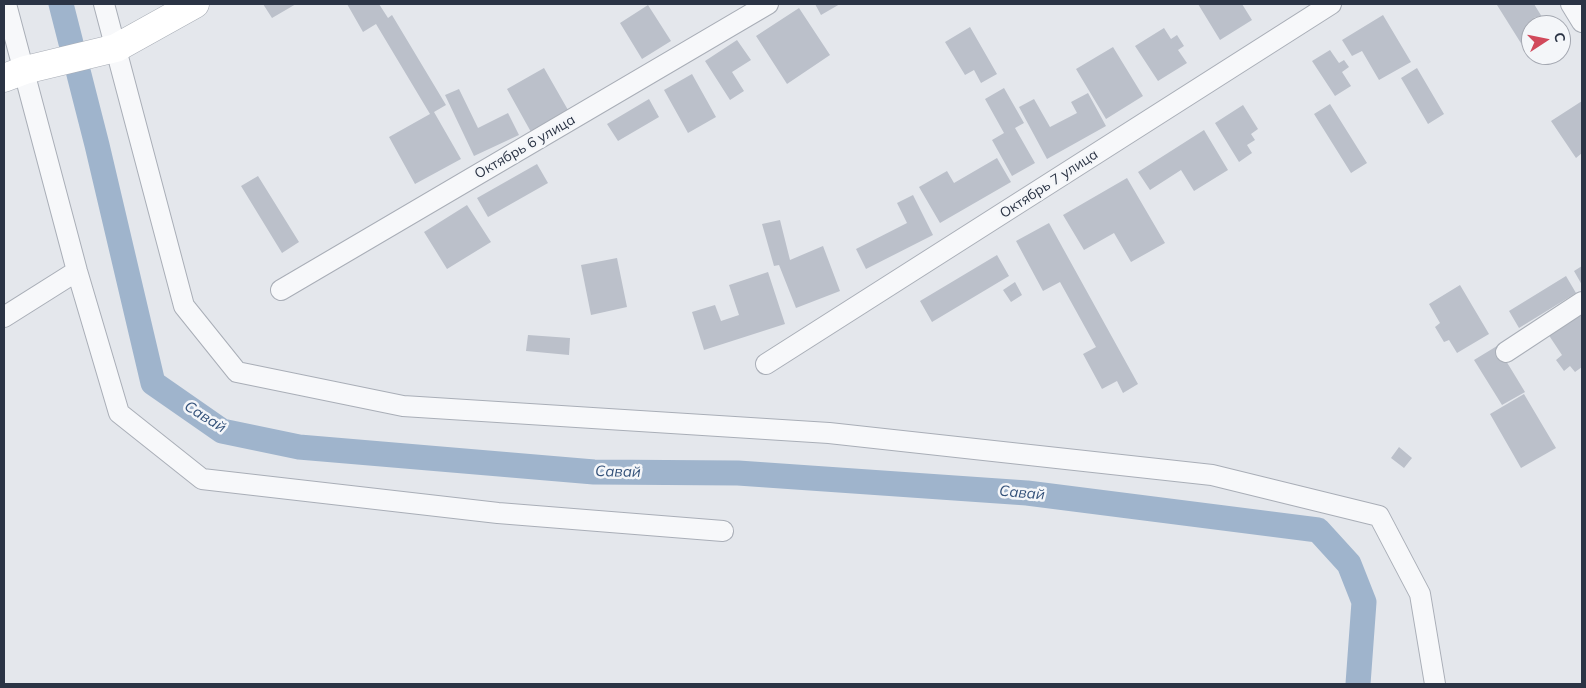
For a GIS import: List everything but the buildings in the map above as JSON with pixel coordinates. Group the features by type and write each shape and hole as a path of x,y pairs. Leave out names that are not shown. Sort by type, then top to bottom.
{"main road":[{"path":"14,74 116,48 195,4"}],"street":[{"path":"6,4 14,74 78,271 120,413 202,479 498,513 723,531"},
{"path":"104,4 184,306 237,372 403,406 829,433 1212,475 1379,516 1420,594 1434,684"},
{"name":"Октябрь 6 улица","path":"282,290 768,4"},
{"name":"Октябрь 7 улица","path":"766,364 1331,4"},
{"path":"1571,4 1582,22"},
{"path":"4,317 78,271"},
{"path":"1506,352 1582,302"}],"waterway":[{"name":"Савай","path":"61,4 97,145 153,383 222,431 299,447 594,472 738,473 1027,493 1318,530 1349,564 1364,602 1358,684"}]}
